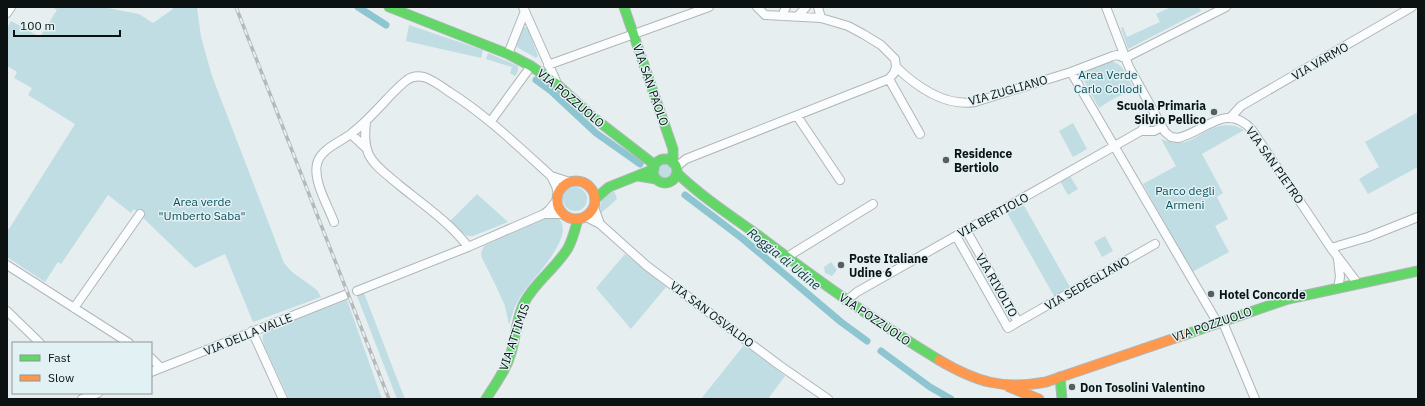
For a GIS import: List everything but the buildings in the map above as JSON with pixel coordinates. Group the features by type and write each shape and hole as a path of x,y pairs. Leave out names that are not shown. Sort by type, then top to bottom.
{"main road":[{"name":"VIA SAN PAOLO","path":"624,7 673,149 675,168"},
{"name":"VIA POZZUOLO","path":"393,8 508,54 530,66 558,85 594,118 650,162 654,168"},
{"path":"609,187 578,218 562,214 558,207 558,197 562,187 570,182 580,182 590,187 609,187 654,168 659,162 664,160 669,160 675,168 674,179 669,182 661,182 656,179 637,176"},
{"path":"654,168 656,179"},
{"name":"VIA POZZUOLO","path":"675,168 694,190 846,301 892,332 955,369 977,379 1008,386 1039,399"},
{"name":"VIA POZZUOLO","path":"669,182 694,190"},
{"path":"590,187 593,192 594,203"},
{"name":"VIA ATTIMIS","path":"486,399 504,372 508,362 516,326 525,303 538,283 565,252 573,237 578,218"},
{"name":"VIA POZZUOLO","path":"1008,386 1031,385 1046,382 1219,321 1288,299 1418,271"},
{"path":"1060,377 1062,399"}],"street":[{"path":"7,13 11,7"},
{"path":"548,65 709,7"},
{"name":"VIA ZUGLIANO","path":"757,7 765,15 821,18 848,26 881,45 895,59 896,67 911,80 942,98 962,103 975,102 1071,72 1113,56 1117,55 1126,58 1226,7"},
{"path":"782,16 786,7"},
{"path":"798,16 806,7"},
{"path":"818,7 821,18"},
{"path":"1106,7 1129,67 1165,132 1171,137 1178,138 1185,136 1212,121 1230,118"},
{"name":"VIA VARMO","path":"1230,118 1241,106 1412,7"},
{"path":"508,54 524,9"},
{"path":"524,9 558,85"},
{"path":"491,121 530,66"},
{"path":"675,168 686,159 889,79 894,73 896,67"},
{"path":"1071,72 1219,321 1255,399"},
{"path":"334,222 318,182 316,170 317,163 324,152 351,134 366,121 407,80 417,76 429,80 454,95 491,121 551,176 556,186 558,197 549,210 544,214 468,247 357,291"},
{"path":"889,79 920,134"},
{"path":"797,116 840,180"},
{"name":"VIA BERTIOLO","path":"846,301 857,292 1141,131 1149,120 1156,116"},
{"name":"VIA SAN PIETRO","path":"1230,118 1243,122 1252,130 1331,248 1358,284"},
{"path":"366,121 366,148 369,156 375,164 454,232 468,247"},
{"name":"VIA BERTIOLO","path":"1141,131 1154,131 1162,127"},
{"path":"351,134 366,148"},
{"path":"551,176 570,182"},
{"name":"VIA SAN OSVALDO","path":"594,203 600,224"},
{"path":"787,257 874,204"},
{"path":"74,308 140,214"},
{"path":"544,214 562,214"},
{"path":"1331,248 1368,237 1418,217"},
{"name":"VIA SAN OSVALDO","path":"578,218 600,224 647,266 774,361 828,399"},
{"name":"VIA RIVOLTO","path":"956,236 1008,328 1018,322 966,230"},
{"name":"VIA SEDEGLIANO","path":"1018,322 1155,244"},
{"name":"VIA SAN PIETRO","path":"1337,256 1340,277 1338,288"},
{"path":"7,265 127,342"},
{"name":"VIA DELLA VALLE","path":"152,372 345,295"},
{"path":"7,311 39,342"},
{"path":"252,331 283,399"},
{"path":"152,359 161,368"},
{"path":"82,399 94,394"}],"green space":[{"name":"Area verde \"Umberto Saba\"","path":"52,7 102,7 139,14 153,23 173,9 173,7 197,7 201,37 212,76 284,263 292,272 317,290 321,297 253,322 225,254 195,268 134,209 131,213 108,195 61,264 58,262 45,282 7,257 7,229 9,229 75,124 28,95 32,88 14,78 17,72 7,66 7,28 11,21 40,37 57,10"},
{"path":"1171,7 1199,7 1201,11 1128,49 1121,28 1123,27 1127,37 1160,22 1156,14"},
{"path":"409,25 483,50 481,58 406,41"},
{"path":"523,27 528,29 538,56 536,58 517,47 516,44"},
{"path":"488,53 518,66 518,71 515,76 510,73 512,67 486,59"},
{"name":"Area Verde Carlo Collodi","path":"1108,61 1118,64 1121,67 1134,89 1113,99 1099,108 1082,77 1085,69"},
{"path":"1418,112 1418,167 1368,194 1359,179 1379,167 1365,142"},
{"path":"1073,123 1087,149 1073,157 1059,131"},
{"name":"Parco degli Armeni","path":"1226,125 1236,126 1244,130 1202,154 1223,193 1217,197 1228,219 1215,226 1229,252 1192,272 1143,184 1176,166 1161,139 1180,143 1195,138 1208,130"},
{"path":"665,164 672,169 673,172 668,179 665,180 658,175 657,172 662,165"},
{"path":"1070,176 1078,189 1068,195 1060,181"},
{"path":"575,187 584,190 587,199 584,208 575,211 566,208 563,199 566,190"},
{"path":"614,191 617,199 601,213 600,207 602,200"},
{"path":"477,194 508,222 473,236 467,236 449,222"},
{"path":"1022,202 1070,287 1054,296 1006,211"},
{"path":"557,217 562,225 562,235 550,258 519,299 514,308 509,325 505,306 482,258 481,253 484,246 546,218"},
{"path":"1105,236 1113,251 1102,257 1094,242"},
{"path":"625,254 666,287 631,329 596,288"},
{"path":"831,262 837,270 832,276 825,273 824,267"},
{"path":"364,293 405,399 397,399 357,296"},
{"path":"347,300 382,399 289,399 264,345 264,333 267,330"},
{"path":"744,345 785,376 768,399 701,399"}],"waterway":[{"name":"Roggia di Udine","path":"358,7 386,25"},
{"name":"Roggia di Udine","path":"536,80 551,91 596,133 640,164"},
{"name":"Roggia di Udine","path":"685,195 743,239 841,322 867,341"},
{"name":"Roggia di Udine","path":"881,351 930,387 951,399"}],"railway":[{"path":"236,7 389,399"}],"traffic: fast":[{"path":"389,7 508,54 531,66 558,85 594,118 651,162 654,168"},
{"path":"624,7 673,149 673,163"},
{"path":"665,159 673,163 677,171 673,179 665,183 657,179 653,171 657,163 665,159"},
{"path":"595,199 609,187 654,169"},
{"path":"677,173 717,206 825,285 892,331 939,360"},
{"path":"638,176 656,179"},
{"path":"486,399 509,360 519,315 524,303 534,288 558,262 568,248 573,238 578,219"},
{"path":"1184,335 1288,299 1418,271"},
{"path":"1060,377 1062,399"}],"traffic: slow":[{"path":"572,181 580,181 587,184 592,189 595,200 592,211 587,216 580,219 572,219 565,216 560,211 557,204 557,196 560,189 565,184 572,181"},
{"path":"939,360 952,368 978,379 1003,384 1031,384 1046,382 1184,335"},
{"path":"1009,387 1039,399"}],"place":[{"name":"Scuola Primaria Silvio Pellico","path":"1214,112"},
{"name":"Residence Bertiolo","path":"946,160"},
{"name":"Poste Italiane Udine 6","path":"841,265"},
{"name":"Hotel Concorde","path":"1211,294"},
{"name":"Don Tosolini Valentino","path":"1072,387"}]}
